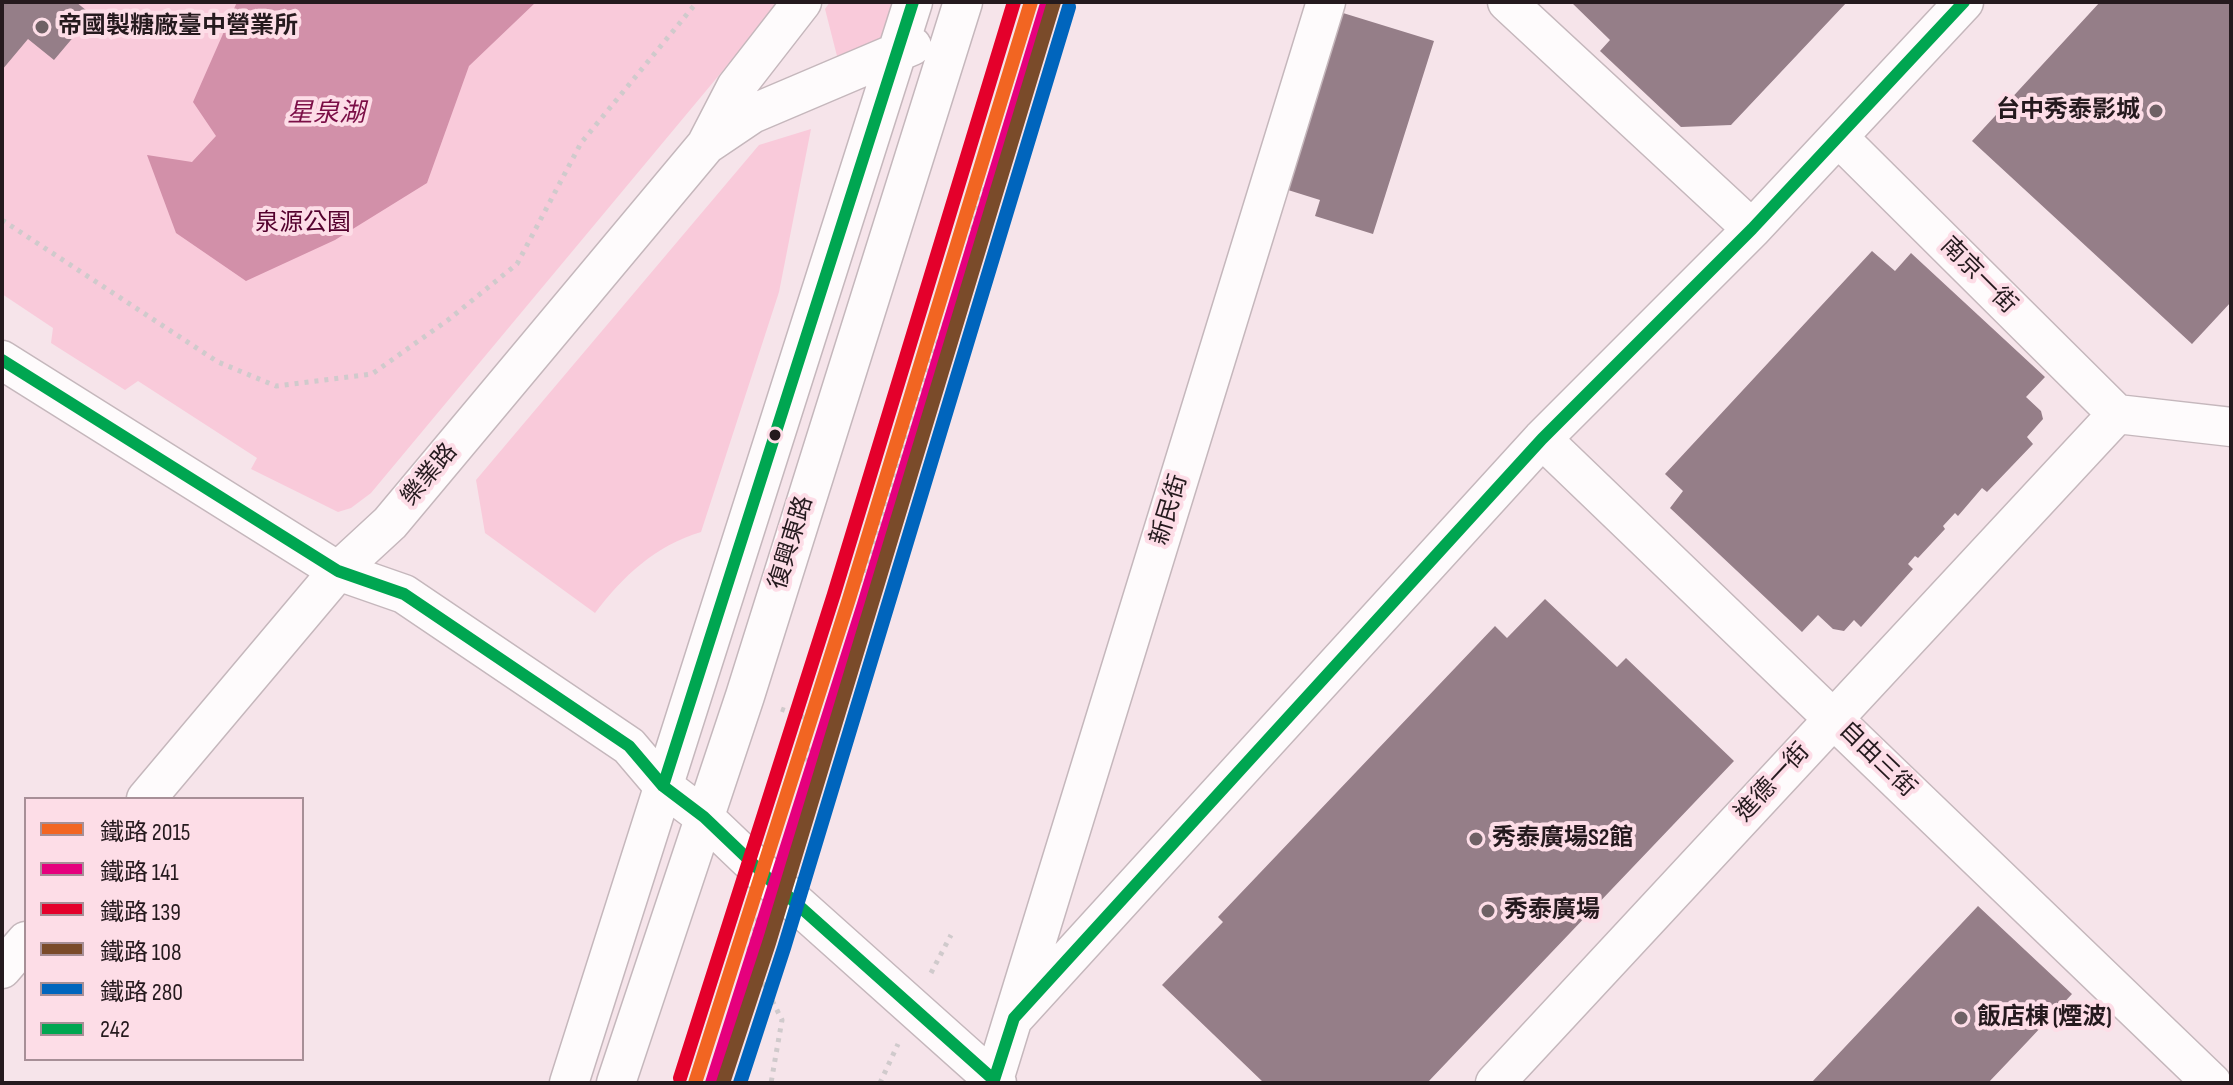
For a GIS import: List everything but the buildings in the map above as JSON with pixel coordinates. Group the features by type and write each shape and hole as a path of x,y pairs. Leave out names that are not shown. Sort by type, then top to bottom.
{"street":[{"name":"樂業路","path":"148,797 338,571 390,523 706,145 736,87 802,2"},
{"name":"復興東路","path":"569,1083 913,2"},
{"name":"新民街","path":"995,1082 1326,2"},
{"path":"1507,2 1752,229"},
{"path":"1014,1018 1542,439 1752,229 1964,2"},
{"name":"樂業路","path":"706,145 752,114 898,53 959,14"},
{"name":"復興東路","path":"616,1083 899,211 959,14"},
{"name":"南京一街","path":"1838,137 2117,414"},
{"path":"2,360 338,571 404,594 629,746 663,786 704,817 995,1082"},
{"path":"2117,414 2231,427"},
{"name":"進德一街","path":"1495,1083 2117,414"},
{"name":"自由三街","path":"1542,439 2212,1083"},
{"path":"2,969 24,943"}],"path":[{"path":"2,220 218,362 276,386 372,374 448,320 517,264 581,143 697,2"},
{"path":"771,1083 782,1020 748,953 770,880 805,817 806,718 864,572 913,410 958,287 980,200 1008,136 1052,2"}],"green space":[{"name":"泉源公園","path":"2,2 780,2 371,493 351,508 338,512 251,469 257,458 138,381 125,390 51,343 53,328 2,294"},
{"path":"830,2 896,2 884,38 837,56 825,9"},
{"path":"811,129 779,292 701,532 669,545 641,564 595,613 485,533 476,480 759,145"}],"water":[{"name":"星泉湖","path":"237,2 536,2 469,66 427,183 335,240 246,281 176,233 147,155 192,162 216,136 193,102"}],"rail line":[{"name":"139","path":"680,1078 834,594 1014,2"},
{"name":"2015","path":"695,1083 849,599 1031,2"},
{"name":"108","path":"723,1083 769,943 1054,2"},
{"name":"141","path":"712,1083 864,604 1046,7"},
{"name":"280","path":"740,1083 784,948 1069,7"}],"transit line":[{"name":"242","path":"663,786 913,2"},
{"name":"242","path":"2,360 338,571 404,594 629,746 663,786 704,817 994,1080 1014,1018 1542,439 1752,229 1964,2"}],"place":[{"name":"帝國製糖廠臺中營業所","path":"42,27"},
{"name":"台中秀泰影城","path":"2156,111"},
{"name":"秀泰廣場S2館","path":"1476,839"},
{"name":"秀泰廣場","path":"1488,911"},
{"name":"飯店棟 (煙波)","path":"1961,1018"}]}
